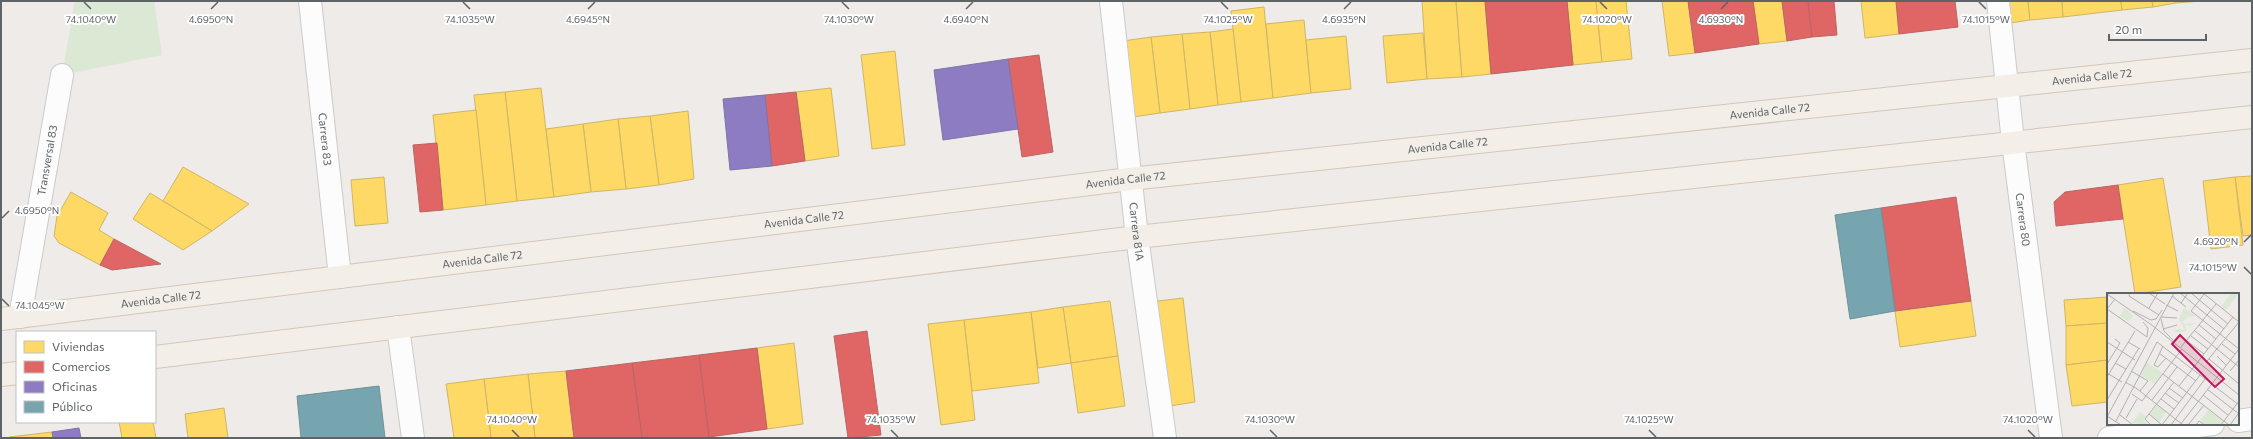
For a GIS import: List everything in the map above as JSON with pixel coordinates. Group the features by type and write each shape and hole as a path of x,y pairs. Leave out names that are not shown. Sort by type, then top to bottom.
{"main road":[{"name":"Avenida Calle 72","path":"10,318 1130,179 2252,60"},
{"path":"156,357 1137,237 2252,117"},
{"path":"1,375 16,374"}],"street":[{"name":"Carrera 83","path":"310,1 340,277"},
{"name":"Carrera 81A","path":"1111,1 1137,237 1165,438"},
{"name":"Carrera 80","path":"1998,1 2013,142 2051,438"},
{"name":"Transversal 83","path":"10,318 62,74"},
{"path":"398,327 413,438"},
{"path":"2239,421 2252,419"},
{"path":"2109,438 2206,425"}],"green space":[{"path":"75,1 154,1 162,55 62,75"}],"building: Viviendas":[{"path":"1422,1 1456,1 1462,77 1427,79"},
{"path":"1456,1 1485,1 1491,74 1462,77"},
{"path":"1567,1 1596,1 1602,62 1573,65"},
{"path":"1596,1 1626,1 1632,59 1602,62"},
{"path":"1662,1 1688,1 1695,53 1669,56"},
{"path":"1753,1 1782,1 1787,41 1759,44"},
{"path":"1861,1 1896,1 1899,34 1865,38"},
{"path":"2008,1 2028,1 2030,20 2010,23"},
{"path":"2028,1 2062,1 2063,17 2030,20"},
{"path":"2062,1 2121,1 2122,10 2063,17"},
{"path":"2121,1 2152,1 2153,7 2122,10"},
{"path":"2152,1 2176,1 2176,3 2153,7"},
{"path":"2176,1 2201,1 2176,3"},
{"path":"1264,7 1273,98 1241,102 1231,11"},
{"path":"1304,20 1311,93 1273,98 1266,24"},
{"path":"1233,29 1241,102 1218,105 1210,32"},
{"path":"1210,32 1218,105 1190,109 1182,34"},
{"path":"1423,33 1427,79 1387,83 1383,36"},
{"path":"1182,34 1190,109 1160,113 1151,37"},
{"path":"1346,36 1351,89 1311,93 1306,40"},
{"path":"1151,37 1160,113 1133,117 1123,41"},
{"path":"895,51 905,145 872,149 861,55"},
{"path":"541,88 554,197 517,201 505,92"},
{"path":"831,88 839,156 805,161 796,92"},
{"path":"505,92 517,201 486,205 474,95"},
{"path":"476,110 486,205 443,210 433,115"},
{"path":"688,111 694,179 659,185 650,116"},
{"path":"650,116 659,185 626,189 618,119"},
{"path":"618,119 626,189 591,192 583,124"},
{"path":"583,124 591,192 554,197 546,129"},
{"path":"183,167 249,204 212,231 163,201"},
{"path":"2252,176 2252,235 2243,236 2235,177"},
{"path":"384,177 388,223 355,226 351,180"},
{"path":"2235,177 2243,245 2211,249 2203,181"},
{"path":"2163,178 2181,287 2135,293 2118,185"},
{"path":"71,192 108,213 99,230 114,239 100,265 59,243 54,236 57,216"},
{"path":"150,193 212,231 183,250 133,219"},
{"path":"2107,297 2107,323 2066,326 2064,300"},
{"path":"1183,298 1195,402 1163,407 1150,302"},
{"path":"1110,301 1118,356 1071,363 1063,307"},
{"path":"1971,301 1976,336 1900,347 1895,311"},
{"path":"1063,307 1071,363 1038,368 1031,312"},
{"path":"1031,312 1039,383 972,391 964,320"},
{"path":"964,320 975,420 941,425 928,324"},
{"path":"2107,323 2107,360 2066,365 2066,326"},
{"path":"794,343 803,424 767,429 757,348"},
{"path":"1118,356 1125,406 1078,413 1071,363"},
{"path":"2107,360 2107,402 2072,406 2066,365"},
{"path":"566,371 574,438 535,438 528,374"},
{"path":"528,374 535,438 491,438 484,379"},
{"path":"484,379 491,438 454,438 446,384"},
{"path":"224,408 228,438 188,438 185,414"},
{"path":"119,423 153,423 156,438 122,438"},
{"path":"52,432 53,438 9,438 9,437"}],"building: Comercios":[{"path":"1485,1 1567,1 1573,65 1491,74"},
{"path":"1688,1 1753,1 1759,44 1695,53"},
{"path":"1782,1 1808,1 1812,37 1787,41"},
{"path":"1808,1 1834,1 1837,35 1812,37"},
{"path":"1896,1 1955,1 1958,27 1899,34"},
{"path":"1039,55 1053,152 1022,157 1008,59"},
{"path":"796,92 805,161 772,166 765,95"},
{"path":"437,143 443,210 420,212 413,145"},
{"path":"2118,185 2123,219 2056,226 2054,202 2065,192"},
{"path":"1956,197 1971,301 1895,311 1881,208"},
{"path":"114,239 161,264 112,270 100,265"},
{"path":"867,331 881,435 848,438 834,336"},
{"path":"757,348 767,429 709,437 699,355"},
{"path":"699,355 709,438 642,438 632,363"},
{"path":"632,363 642,438 574,438 566,371"}],"building: Oficinas":[{"path":"1008,59 1018,129 943,140 934,70"},
{"path":"765,95 772,166 730,170 723,99"},
{"path":"79,428 81,438 53,438 52,432"}],"building: Público":[{"path":"1881,208 1895,311 1850,319 1835,215"},
{"path":"379,386 385,438 301,438 297,396"}]}
